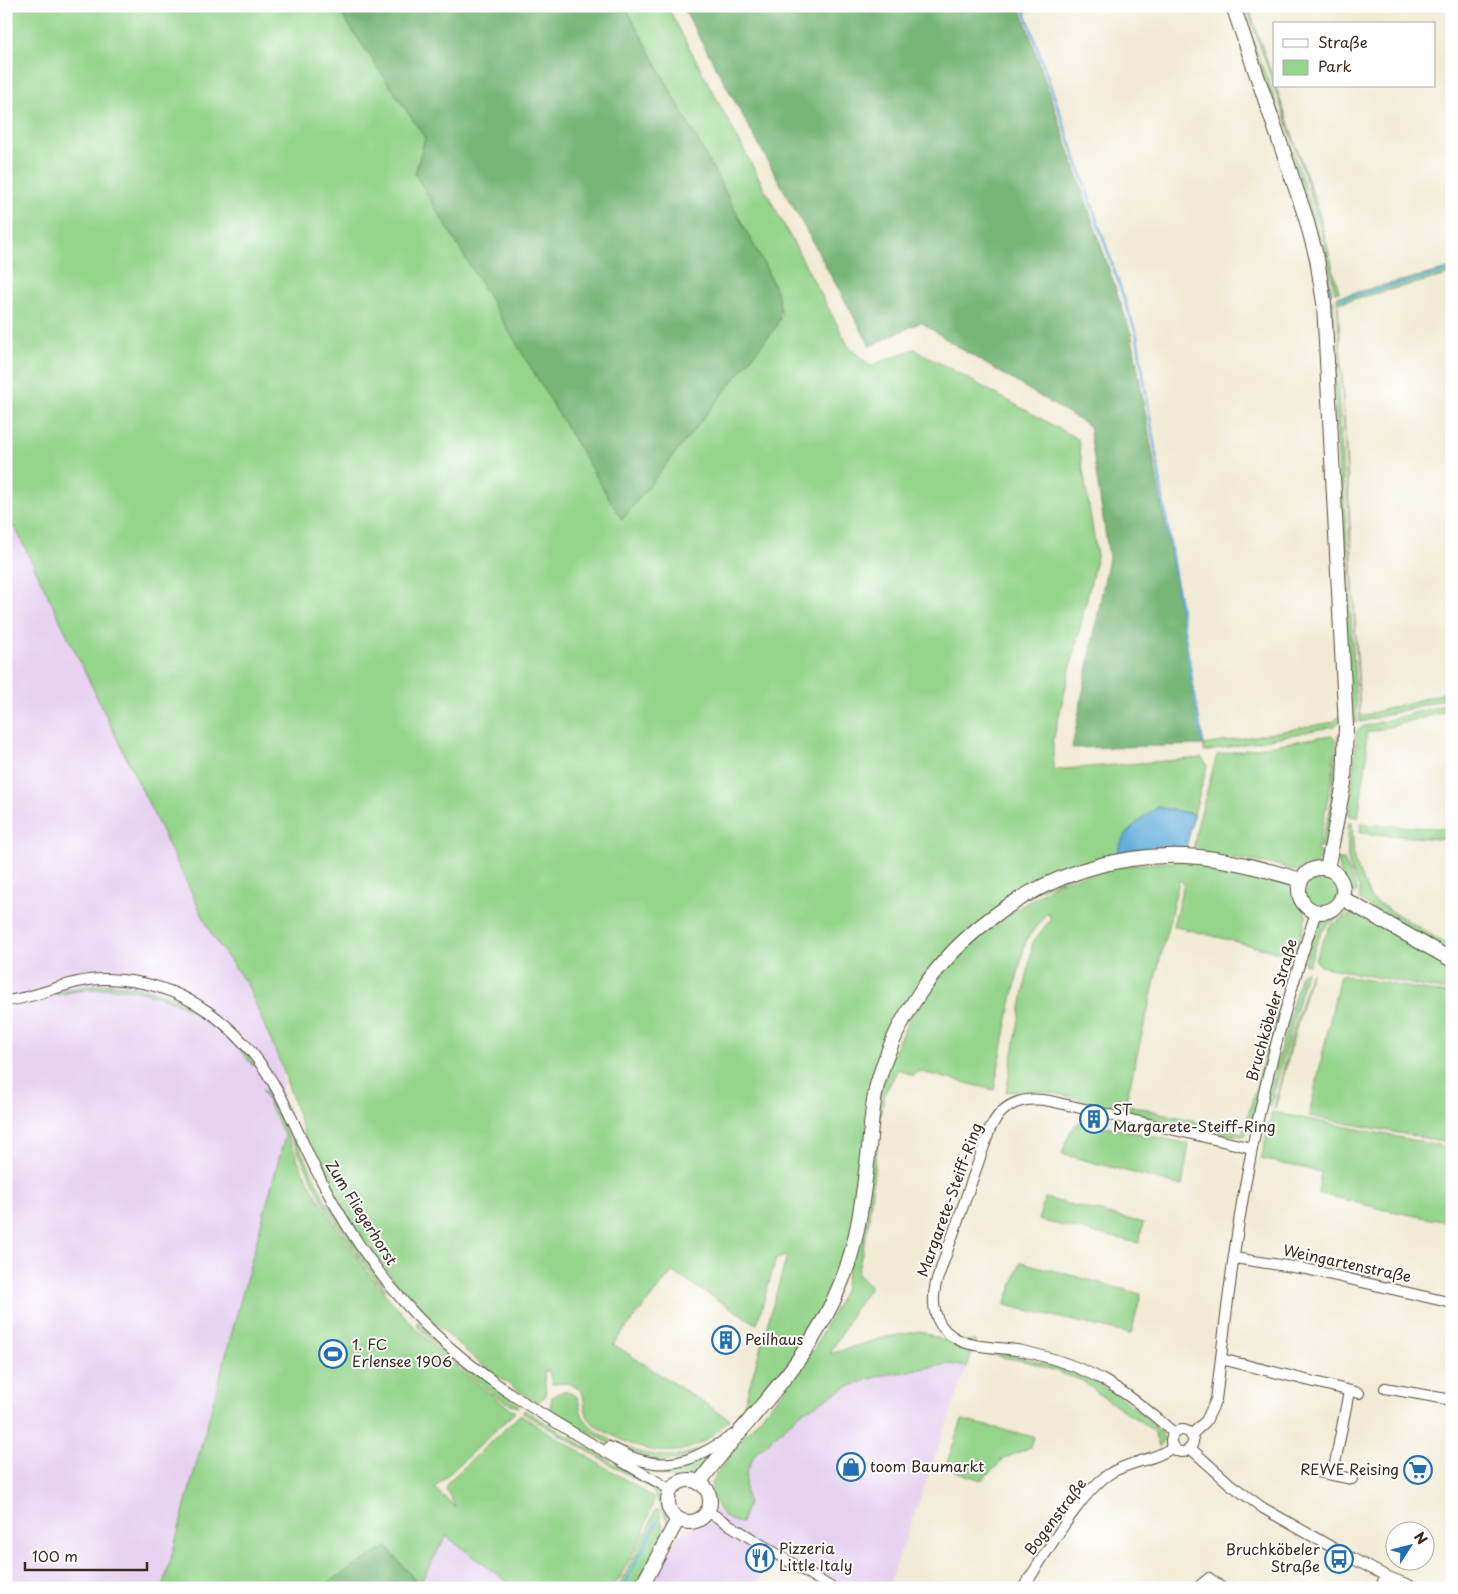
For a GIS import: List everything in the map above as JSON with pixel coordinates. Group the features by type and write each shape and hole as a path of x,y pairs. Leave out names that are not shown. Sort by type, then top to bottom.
{"main road":[{"path":"1233,6 1305,215 1317,259 1324,303 1346,727 1344,783 1328,869"},
{"path":"699,1484 788,1376 814,1338 841,1284 859,1226 872,1117 877,1086 885,1062 894,1038 912,1003 934,972 960,944 1003,909 1030,891 1056,879 1118,861 1155,857 1209,858 1245,864 1301,880"},
{"path":"1328,869 1339,877 1344,891 1342,898 1334,909 1322,913 1309,910 1301,900 1299,893 1301,880 1312,870 1328,869"},
{"path":"1342,898 1452,960"},
{"path":"693,1481 699,1484 708,1493 709,1506 707,1512 703,1517 690,1522 678,1519 673,1515 668,1503 671,1490 681,1482 693,1481"},
{"path":"640,1588 678,1519"}],"street":[{"name":"Bruchköbeler Straße","path":"1191,1435 1206,1421 1216,1400 1234,1258 1252,1148 1278,1036 1316,912"},
{"name":"Zum Fliegerhorst","path":"6,1001 17,1000 66,984 85,980 130,980 177,993 215,1015 247,1044 271,1079 329,1196 363,1249 404,1303 435,1333 524,1403 671,1490"},
{"name":"Zum Fliegerhorst","path":"6,1007 17,1000"},
{"name":"Margarete-Steiff-Ring","path":"1174,1433 1140,1402 1090,1373 1038,1355 1006,1348 973,1345 953,1337 940,1325 934,1308 933,1293 990,1129 1000,1113 1017,1101 1034,1099 1050,1101 1252,1148"},
{"name":"Weingartenstraße","path":"1234,1258 1306,1268 1452,1303"},
{"path":"1221,1359 1359,1393"},
{"path":"1385,1388 1452,1400"},
{"path":"1333,1474 1349,1391"},
{"path":"575,1434 637,1459 662,1464 684,1462 704,1454 745,1427"},
{"path":"1182,1430 1191,1435 1193,1442 1190,1448 1180,1451 1173,1447 1171,1441 1174,1433 1182,1430"},
{"name":"Bogenstraße","path":"1023,1588 1082,1502 1107,1476 1119,1468 1158,1457 1173,1447"},
{"path":"1190,1448 1249,1499 1337,1551 1386,1576 1416,1588"},
{"path":"1318,1472 1352,1479"},
{"path":"707,1512 832,1588"},
{"path":"1380,1588 1386,1576"},
{"path":"1197,1588 1209,1578 1222,1588"}],"shaded area":[{"path":"15,527 212,935 248,986 282,1068 285,1136 163,1588 6,1588 6,531"},
{"path":"949,1364 967,1367 888,1588 841,1588 776,1552 755,1588 651,1588 678,1536 689,1528 703,1524 714,1508 735,1523 748,1504 745,1488 746,1474 754,1455 799,1414 847,1387 879,1376"},
{"path":"446,1535 516,1588 418,1588"}],"green space":[{"path":"6,6 336,6 425,138 415,174 768,338 782,315 778,296 764,264 625,6 667,6 849,347 870,366 914,349 1078,439 1097,556 1053,741 1053,770 1202,758 1207,766 1194,814 1157,807 1137,822 1126,834 1117,857 1001,905 891,1036 854,1225 846,1254 811,1337 745,1416 724,1437 704,1452 662,1463 610,1444 588,1431 559,1420 550,1409 552,1397 559,1393 567,1392 577,1397 583,1416 591,1426 611,1440 640,1452 675,1456 706,1446 720,1436 733,1422 744,1405 787,1256 776,1259 757,1324 672,1272 613,1344 729,1419 717,1432 704,1441 677,1451 647,1449 600,1429 588,1417 582,1391 569,1383 552,1384 549,1371 544,1371 546,1396 537,1402 532,1400 484,1367 416,1306 396,1283 349,1219 334,1195 307,1143 282,1067 248,986 212,935 15,527 6,531"},
{"path":"336,6 625,6 764,264 778,295 780,311 776,327 622,520 415,174 425,138"},
{"path":"682,6 1020,6 1132,337 1204,745 1072,748 1109,557 1089,426 958,347 921,322 870,346"},
{"path":"1237,6 1241,6 1304,184 1324,256 1332,293 1329,295"},
{"path":"1246,6 1248,6 1273,83"},
{"path":"1275,88 1276,88 1318,209 1339,292 1335,292 1318,219"},
{"path":"1452,268 1452,274 1338,303 1360,714 1364,715 1452,691 1452,697 1360,722 1337,297"},
{"path":"1333,299 1357,723 1352,722 1330,303"},
{"path":"1452,703 1452,710 1366,733 1367,756 1358,818 1349,815 1357,731 1362,727"},
{"path":"1339,715 1343,718 1335,726 1204,752 1204,745 1334,722"},
{"path":"1331,735 1335,739 1332,778 1317,852 1324,855 1314,866 1295,871 1278,865 1193,852 1197,827 1217,755"},
{"path":"1338,735 1340,736 1342,757 1325,851 1320,847 1330,811"},
{"path":"1349,823 1352,823 1354,860 1371,899 1452,947 1452,956 1359,900 1360,889 1349,865"},
{"path":"1361,824 1452,829 1452,840 1360,833"},
{"path":"1338,860 1344,860 1357,891 1354,896 1343,880"},
{"path":"1184,861 1246,869 1290,883 1305,912 1306,917 1251,1129 1244,1136 1231,1135 1190,1128 1138,1114 1131,1115 1129,1105 1243,1133 1293,956 1173,926 1184,883 1179,880 1125,1105 1120,1109 1114,1109 1047,1092 1006,1092 1033,942 1051,919 1047,912 1026,940 1011,1003 994,1090 918,1071 914,1076 898,1069 885,1093 880,1116 868,1227 857,1274 871,1287 854,1310 830,1354 882,1338 920,1331 942,1340 976,1341 967,1367 949,1364 879,1376 847,1387 799,1414 754,1455 746,1474 745,1488 748,1504 741,1523 728,1518 716,1503 711,1483 738,1443 790,1383 816,1345 844,1291 880,1091 897,1044 915,1008 971,939 1057,883 1118,866"},
{"path":"1321,872 1334,877 1339,890 1334,903 1321,908 1308,903 1303,890 1308,877"},
{"path":"1347,911 1345,915 1336,919 1324,929 1317,941 1309,965 1304,963 1313,937 1322,921 1329,915"},
{"path":"1354,913 1389,928 1452,965 1452,992 1320,966 1315,959 1330,926"},
{"path":"1306,971 1270,1108 1266,1104 1301,973"},
{"path":"1311,972 1275,1109 1274,1109 1290,1040"},
{"path":"1340,975 1452,995 1452,1143 1309,1116"},
{"path":"107,984 144,989 162,994 196,1009 226,1030 248,1054 253,1066 234,1044 213,1025 190,1010 166,999 141,992 115,989 55,994 58,991"},
{"path":"266,1088 272,1091 325,1199 385,1287 385,1291 358,1256 327,1209"},
{"name":"1. FC Erlensee 1906","path":"262,1090 272,1103 304,1173 325,1210 371,1276 395,1306 450,1361 515,1412 434,1488 456,1508 446,1489 447,1483 520,1415 652,1496 654,1500 643,1535 614,1588 516,1588 446,1536 419,1585 387,1547 319,1588 163,1588 285,1136"},
{"path":"1272,1112 1452,1148 1452,1223 1386,1210 1318,1193 1321,1172 1261,1159"},
{"path":"1081,1121 1189,1144 1182,1186 1062,1154 1071,1131"},
{"path":"1045,1198 1143,1223 1139,1243 1038,1220"},
{"path":"1021,1262 1141,1294 1131,1334 1005,1305"},
{"path":"417,1322 518,1404 518,1407 508,1403 481,1384 418,1327"},
{"path":"989,1351 1053,1366 1093,1382 1112,1392 1130,1405 1157,1428 1164,1439 1159,1447 1153,1430 1100,1395 1083,1381 1032,1363 988,1354"},
{"path":"524,1410 655,1488 665,1499 668,1523 652,1489 526,1415 523,1413"},
{"path":"962,1420 1034,1437 1031,1447 1000,1460 1003,1461 981,1480 945,1468"},
{"path":"714,1451 716,1453 694,1475 676,1479 658,1475 634,1463 661,1467"},
{"path":"655,1510 659,1510 663,1528 666,1529 636,1588 618,1588 649,1528"},
{"path":"387,1547 419,1585 418,1588 319,1588"}],"water":[{"path":"1157,807 1194,814 1186,849 1162,849 1117,857 1126,834 1137,822"}],"waterway":[{"path":"1023,6 1137,336 1202,742"},
{"path":"1340,299 1452,270"},
{"path":"1326,274 1330,292"},
{"path":"623,1588 657,1522"}],"place":[{"name":"ST Margarete-Steiff-Ring","path":"1094,1119"},
{"name":"Peilhaus","path":"726,1340"},
{"name":"1. FC Erlensee 1906","path":"333,1354"},
{"name":"toom Baumarkt","path":"851,1467"},
{"name":"REWE Reising","path":"1418,1470"},
{"name":"Pizzeria Little Italy","path":"760,1558"},
{"name":"Bruchköbeler Straße","path":"1339,1559"}]}
